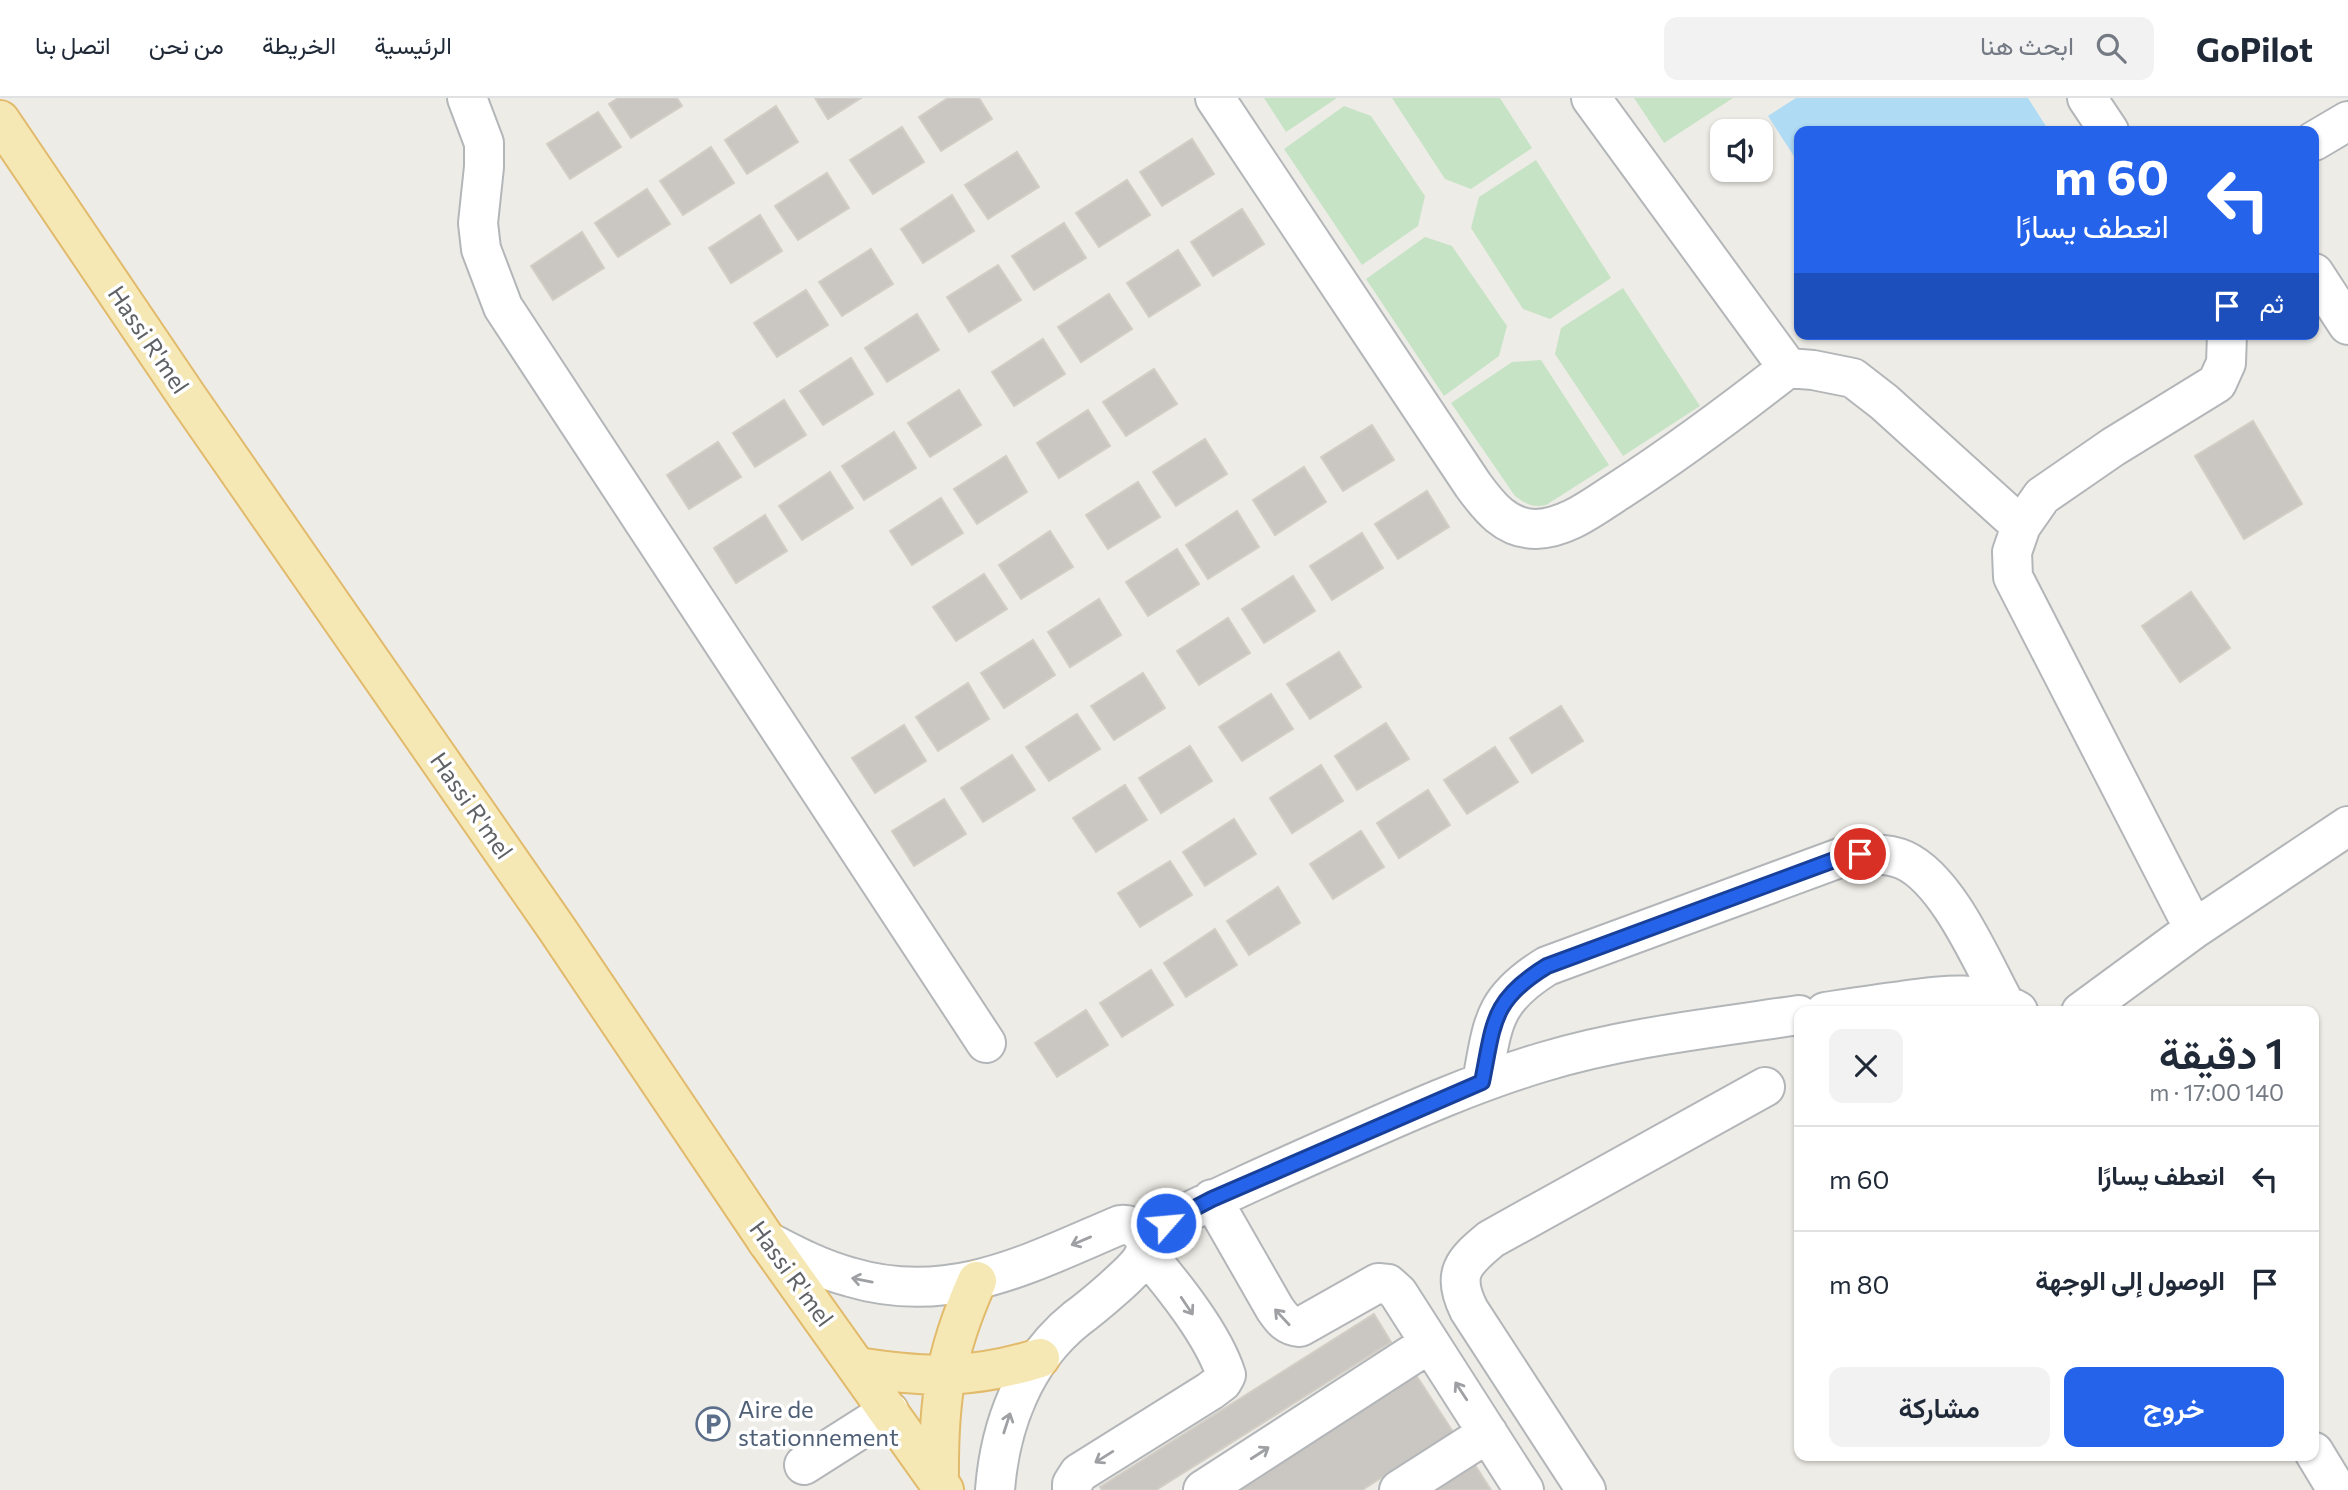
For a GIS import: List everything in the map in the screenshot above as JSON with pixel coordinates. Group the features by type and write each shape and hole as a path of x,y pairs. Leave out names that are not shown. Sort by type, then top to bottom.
{"main road":[{"name":"Hassi R'mel","path":"0,120 188,398 557,929 766,1241 942,1487"},
{"path":"942,1487 939,1429 944,1376 952,1343 977,1281"},
{"path":"858,1367 944,1376 998,1370 1040,1358"}],"street":[{"path":"467,98 484,143 478,223 481,249 503,307 986,1043"},
{"path":"1215,98 1474,485 1488,505 1510,524 1536,529 1569,522 1696,439 1788,368 1853,378 1884,402 2021,526"},
{"path":"1591,98 1788,368"},
{"path":"2087,98 2106,126"},
{"path":"2319,138 2348,121"},
{"path":"2319,281 2348,325"},
{"path":"2194,929 2013,577 2012,552 2021,526 2042,496 2113,447 2217,383 2226,363 2227,340"},
{"path":"2089,1006 2194,929 2348,826"},
{"path":"1482,1082 1493,1024 1503,1002 1526,978 1547,966 1845,856 1874,853 1903,860 1927,875 1945,895 2011,1006"},
{"path":"1868,1006 1953,994 1980,996 2007,1006"},
{"path":"995,1490 997,1460 1006,1423 1020,1389 1040,1358 1061,1331 1142,1258 1144,1244 1212,1199 1482,1082 1543,1062 1654,1036 1794,1016"},
{"path":"1586,1490 1469,1310 1461,1293 1460,1276 1470,1256 1491,1239 1765,1087"},
{"path":"1212,1199 1284,1322 1300,1327 1378,1283 1388,1284 1398,1293 1524,1490"},
{"path":"766,1241 810,1263 851,1278 892,1286 934,1287 977,1281 1005,1273 1120,1225 1130,1225 1188,1307 1223,1365 1226,1375 1222,1382 1210,1391 1079,1473 1072,1484 1072,1490"},
{"path":"1203,1490 1430,1343"},
{"path":"804,1465 889,1411"},
{"path":"1399,1490 1488,1433"},
{"path":"2319,1460 2337,1490"}],"green space":[{"path":"1264,98 1337,98 1286,132"},
{"path":"1392,98 1500,98 1532,148 1471,189 1445,179"},
{"path":"1634,98 1733,98 1664,143"},
{"path":"1344,106 1371,116 1425,196 1418,226 1362,265 1284,149"},
{"path":"1536,160 1611,278 1550,319 1523,309 1471,228 1479,197"},
{"path":"1425,237 1452,246 1507,326 1499,356 1444,396 1366,279"},
{"path":"1623,288 1700,406 1623,456 1555,354 1561,328"},
{"path":"1541,360 1609,465 1546,505 1533,506 1515,496 1451,403 1512,362"}],"water":[{"path":"1796,98 2028,98 2046,126 1794,126 1794,156 1773,124 1773,119 1768,116"}],"building":[{"path":"618,98 677,98 682,106 631,138 609,104"},
{"path":"815,98 861,98 828,119"},
{"path":"948,98 979,98 992,119 941,151 919,117"},
{"path":"776,106 798,142 747,174 725,140"},
{"path":"598,112 621,147 570,179 547,144"},
{"path":"902,127 924,162 873,194 850,160"},
{"path":"1192,139 1214,174 1162,206 1140,172"},
{"path":"711,147 734,183 683,215 660,181"},
{"path":"1017,152 1039,187 988,219 965,185"},
{"path":"827,173 849,208 798,240 775,206"},
{"path":"1127,180 1150,215 1099,247 1076,213"},
{"path":"647,189 670,224 618,257 595,223"},
{"path":"952,195 974,231 923,263 901,229"},
{"path":"1242,209 1264,244 1213,276 1191,242"},
{"path":"760,215 782,251 731,283 709,248"},
{"path":"1064,223 1086,258 1034,290 1012,256"},
{"path":"582,232 604,268 553,300 531,266"},
{"path":"871,249 893,284 842,316 819,282"},
{"path":"1178,250 1200,285 1149,317 1127,283"},
{"path":"998,265 1021,300 969,332 947,297"},
{"path":"806,290 828,325 777,357 754,323"},
{"path":"1109,294 1132,329 1081,362 1058,327"},
{"path":"917,314 939,350 887,382 865,348"},
{"path":"1043,339 1065,374 1014,406 992,372"},
{"path":"851,358 873,394 823,425 800,391"},
{"path":"1154,369 1177,404 1126,436 1103,402"},
{"path":"959,390 981,425 930,457 908,423"},
{"path":"784,400 806,435 755,467 733,433"},
{"path":"1088,410 1110,446 1059,478 1037,443"},
{"path":"2253,421 2302,504 2244,539 2195,456"},
{"path":"1372,425 1394,460 1343,491 1321,457"},
{"path":"894,432 916,468 864,500 842,466"},
{"path":"1205,439 1227,474 1176,506 1153,472"},
{"path":"718,442 741,477 689,509 667,475"},
{"path":"1006,456 1027,492 977,524 954,489"},
{"path":"1304,467 1326,502 1275,535 1253,500"},
{"path":"830,472 853,508 802,540 779,506"},
{"path":"1138,482 1160,517 1108,549 1086,515"},
{"path":"1427,491 1449,527 1398,559 1375,524"},
{"path":"941,498 963,533 912,565 890,531"},
{"path":"1237,511 1259,547 1208,579 1186,545"},
{"path":"765,515 787,551 736,583 714,548"},
{"path":"1050,531 1073,567 1021,599 999,565"},
{"path":"1362,533 1383,568 1332,600 1310,566"},
{"path":"1177,549 1199,584 1148,616 1126,582"},
{"path":"984,574 1007,609 956,641 933,607"},
{"path":"1293,576 1315,611 1264,643 1242,609"},
{"path":"2191,592 2230,648 2180,682 2142,626"},
{"path":"1099,599 1121,635 1070,667 1048,632"},
{"path":"1228,618 1250,653 1199,685 1177,651"},
{"path":"1033,640 1055,675 1004,708 981,673"},
{"path":"1339,652 1361,687 1310,719 1287,684"},
{"path":"1143,673 1165,708 1114,740 1091,706"},
{"path":"968,683 989,719 938,751 916,717"},
{"path":"1271,694 1293,729 1242,761 1219,727"},
{"path":"1561,706 1583,741 1532,773 1510,738"},
{"path":"1077,714 1100,749 1049,781 1026,747"},
{"path":"1386,723 1409,759 1357,790 1335,756"},
{"path":"904,725 926,761 875,793 852,758"},
{"path":"1190,746 1212,781 1161,813 1139,778"},
{"path":"1495,747 1518,782 1467,814 1444,780"},
{"path":"1012,755 1035,790 983,822 961,788"},
{"path":"1321,765 1343,801 1292,833 1270,798"},
{"path":"1125,785 1147,820 1096,852 1073,818"},
{"path":"1428,790 1450,825 1399,858 1377,823"},
{"path":"944,799 966,834 914,866 892,831"},
{"path":"1234,819 1256,854 1205,886 1183,852"},
{"path":"1361,831 1384,867 1333,899 1310,864"},
{"path":"1170,861 1192,895 1140,927 1118,893"},
{"path":"1278,887 1300,923 1249,955 1227,921"},
{"path":"1215,929 1237,965 1186,997 1164,963"},
{"path":"1151,970 1173,1005 1122,1037 1100,1003"},
{"path":"1086,1010 1108,1045 1057,1077 1035,1043"},
{"path":"1374,1314 1391,1342 1156,1490 1102,1490 1100,1487"},
{"path":"1416,1375 1453,1432 1362,1490 1235,1490"},
{"path":"1475,1465 1491,1490 1436,1490"}],"place":[{"name":"Aire de stationnement","path":"713,1424"}],"route":[{"path":"1166,1223 1212,1199 1482,1082 1493,1024 1503,1002 1526,978 1547,966 1845,856 1860,854"}]}
